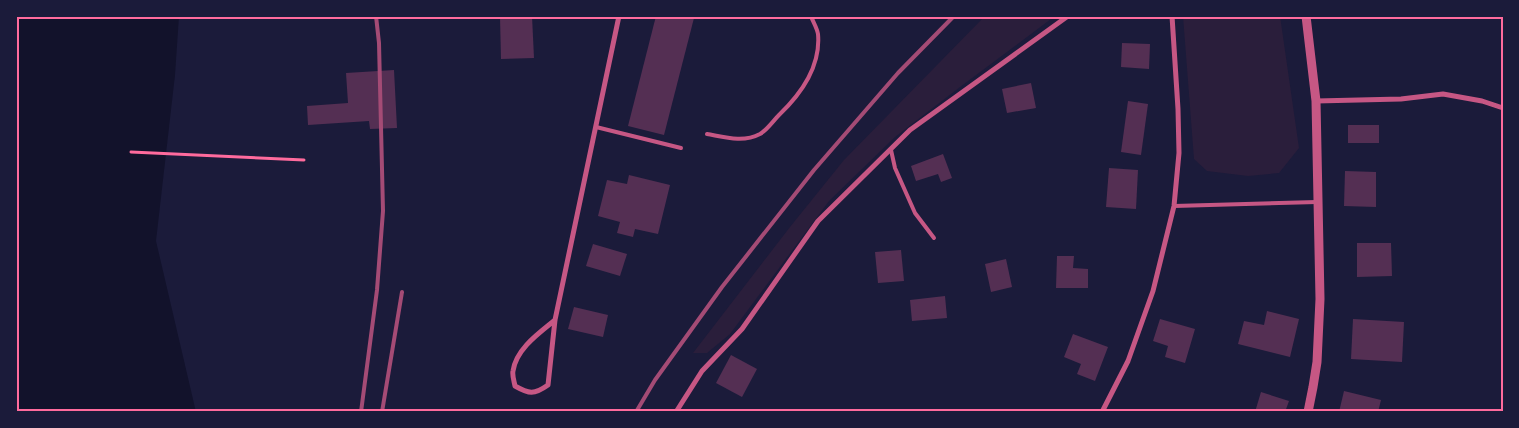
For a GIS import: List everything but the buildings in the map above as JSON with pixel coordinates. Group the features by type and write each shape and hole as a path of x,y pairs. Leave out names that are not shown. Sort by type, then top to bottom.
{"street":[{"path":"555,320 529,340 519,356 513,371 515,386 528,393 541,391 548,385 555,320 619,16"},
{"path":"676,412 702,371 742,330 818,221 910,130 1068,16"},
{"path":"1102,412 1128,361 1153,291 1174,206 1178,153 1178,109 1172,16"},
{"path":"1306,16 1316,101 1320,299 1317,353 1308,412"},
{"path":"1316,101 1402,99 1443,94 1482,100 1503,108"}],"lane":[{"path":"707,134 730,138 746,138 760,134 795,99 811,73 817,54 818,33 811,16"},
{"path":"596,126 681,148"},
{"path":"891,150 895,168 916,213 934,238"},
{"path":"1174,206 1318,202"}],"path":[{"path":"131,152 304,160"}],"shaded area":[{"path":"16,16 179,16 175,75 156,241 196,412 16,412"},
{"path":"985,16 1055,16 895,137 829,201 730,334 707,353 693,353 844,160"},
{"path":"1183,16 1280,16 1299,148 1279,173 1248,176 1207,171 1194,159"}],"railway":[{"path":"361,412 377,290 383,211 379,43 376,16"},
{"path":"636,412 655,380 722,287 814,170 898,73 954,16"},
{"path":"382,412 402,292"}]}
